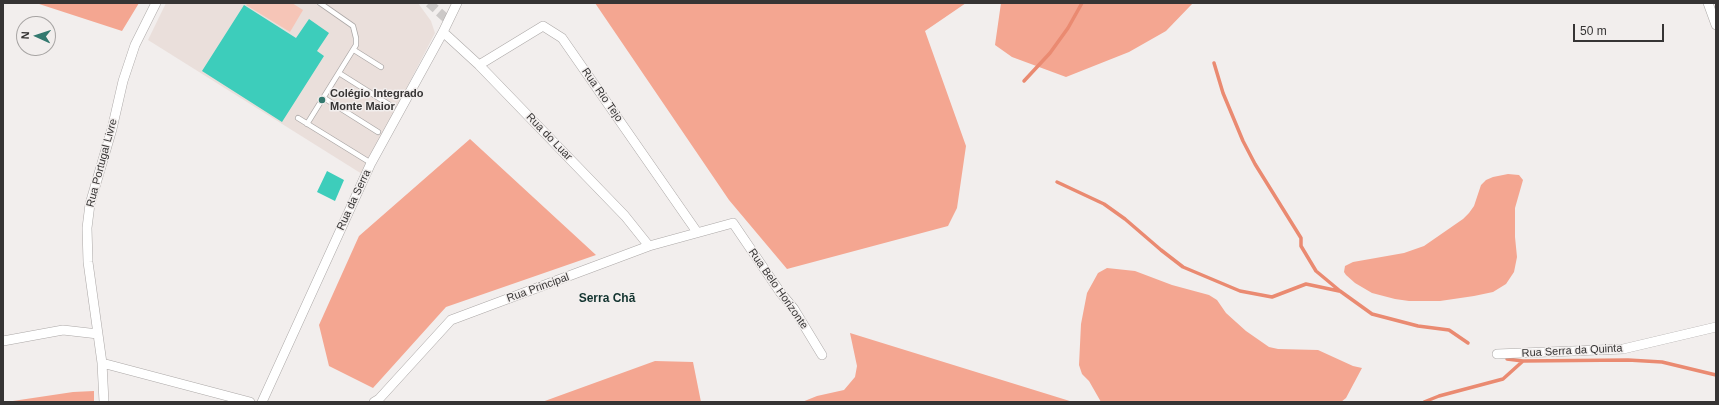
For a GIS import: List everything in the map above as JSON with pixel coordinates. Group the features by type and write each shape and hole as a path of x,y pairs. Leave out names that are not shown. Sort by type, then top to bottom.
{"street":[{"name":"Rua Portugal Livre","path":"104,402 102,363 88,262 87,228 90,204 112,130 123,81 135,45 156,3"},
{"name":"Rua da Serra","path":"262,402 371,163 449,21 457,3"},
{"path":"1708,3 1716,26"},
{"name":"Rua Rio Tejo","path":"479,65 543,26 562,38 697,232"},
{"name":"Rua do Luar","path":"443,32 479,65 625,216 649,246"},
{"name":"Rua Principal","path":"374,402 379,399 451,320 649,246 733,223"},
{"name":"Rua Belo Horizonte","path":"733,223 780,292 794,309 822,355"},
{"name":"Rua Serra da Quinta","path":"1497,354 1623,349 1716,327"},
{"path":"3,341 63,330 98,334"},
{"path":"102,363 250,402"}],"lane":[{"path":"307,124 354,50 356,38 353,26 320,3"},
{"path":"354,50 381,67"},
{"path":"339,73 393,107"},
{"path":"324,98 378,132"},
{"path":"298,118 371,163"}],"shaded area":[{"path":"36,3 139,3 122,31"},
{"name":"Colégio Integrado Monte Maior","path":"166,3 418,3 431,21 435,33 362,174 148,40"},
{"path":"248,3 292,3 303,10 290,32 246,5"},
{"path":"595,3 966,3 925,31 966,146 957,208 948,226 787,269 729,200"},
{"path":"1001,3 1193,3 1166,31 1129,52 1066,77 1012,57 995,45"},
{"path":"470,139 596,255 446,307 373,388 329,366 319,325 359,236"},
{"path":"1508,174 1519,175 1523,180 1515,208 1517,257 1514,272 1506,284 1493,292 1440,301 1409,301 1372,293 1355,283 1344,272 1345,266 1353,262 1404,253 1424,246 1463,219 1469,213 1474,206 1481,185 1486,180"},
{"path":"1107,268 1135,271 1172,285 1209,295 1217,300 1226,313 1246,331 1269,347 1278,349 1318,350 1353,366 1362,368 1346,398 1341,402 1101,402 1089,381 1082,374 1079,365 1081,324 1087,293 1098,273"},
{"path":"850,333 1073,402 802,402 817,396 844,390 855,377 857,366"},
{"path":"655,361 693,362 701,402 542,402"},
{"path":"94,391 94,402 6,402 73,392"}],"building":[{"path":"244,5 296,38 309,19 329,33 317,51 324,56 282,122 202,71"},
{"path":"327,171 344,180 335,201 317,192"}],"waterway":[{"path":"1024,81 1050,53 1068,28 1082,3"},
{"path":"1214,63 1223,93 1243,141 1255,164 1301,238 1301,246 1316,271 1340,291 1372,314 1418,326 1449,330 1468,343"},
{"path":"1057,182 1104,204 1125,219 1183,267 1240,291 1272,297 1306,284 1339,291"},
{"path":"1507,359 1523,361 1628,360 1662,362 1716,375"},
{"path":"1424,402 1439,396 1503,379 1523,361"}],"tunnel":[{"path":"429,3 449,21"}],"place":[{"name":"Colégio Integrado Monte Maior","path":"322,100"}],"district":[{"name":"Serra Chã","path":"607,299"}]}
